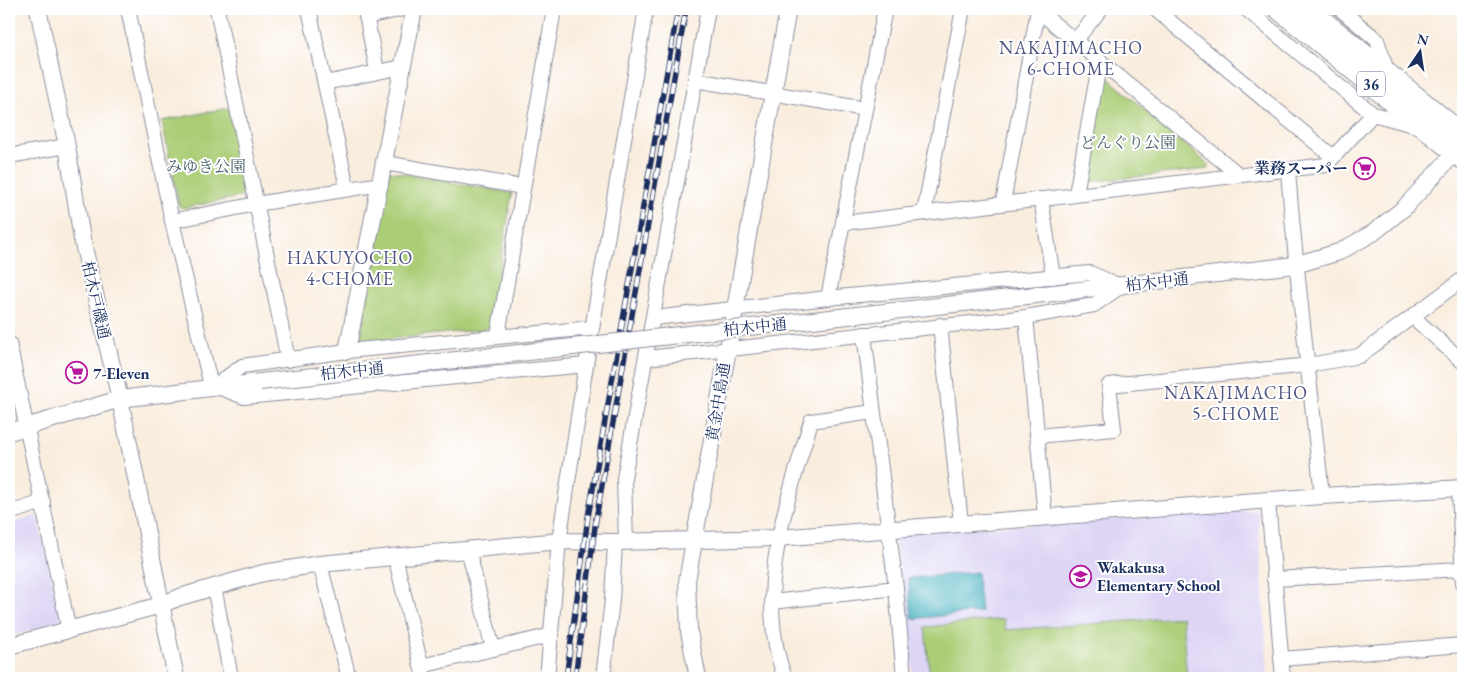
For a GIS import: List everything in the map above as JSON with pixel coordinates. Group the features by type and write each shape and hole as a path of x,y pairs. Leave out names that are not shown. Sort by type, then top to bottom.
{"highway":[{"name":"36","path":"1280,9 1425,128 1462,148"},
{"name":"36","path":"1307,9 1388,76 1462,148"}],"street":[{"name":"柏木戸磯通","path":"38,9 67,146 82,239 120,399 176,678"},
{"path":"128,9 172,221 213,386"},
{"path":"217,9 288,360"},
{"path":"309,9 347,188"},
{"path":"377,71 365,13 403,9"},
{"path":"348,351 414,9"},
{"path":"498,335 554,9"},
{"path":"547,678 560,540 586,365 646,9"},
{"path":"603,678 621,542 624,478 708,9"},
{"name":"黄金中島通","path":"698,678 689,632 687,581 726,350 788,9"},
{"path":"828,298 884,9"},
{"path":"924,213 963,9"},
{"path":"1076,41 1102,9"},
{"path":"1155,9 1333,157"},
{"path":"1246,9 1373,114 1425,128"},
{"path":"1340,9 1377,40 1388,76"},
{"path":"1003,203 1037,10 1238,174"},
{"path":"1076,194 1100,60"},
{"path":"325,83 402,67"},
{"path":"695,80 865,109"},
{"path":"843,224 1238,174 1326,165 1373,114"},
{"path":"9,156 67,146"},
{"name":"柏木中通","path":"9,432 120,399 213,386 1120,287 1295,265 1339,252 1373,233 1404,208 1462,148"},
{"path":"385,163 522,187"},
{"path":"1288,170 1295,265 1309,365 1322,496"},
{"path":"172,221 256,204 381,184"},
{"path":"1041,199 1053,276"},
{"path":"654,318 828,298 1090,273 1120,287"},
{"path":"1037,436 1114,430 1109,385 1309,365 1360,356 1463,279"},
{"path":"647,358 1026,317 1094,305 1120,287"},
{"path":"1026,317 1045,517"},
{"path":"1413,317 1463,362"},
{"path":"940,325 962,523"},
{"path":"213,386 242,366 348,351 498,335 592,328"},
{"path":"864,334 896,588 904,678"},
{"path":"9,347 28,426 69,631"},
{"path":"213,386 244,397 586,365"},
{"path":"785,678 775,637 772,602 777,538 811,420 873,412"},
{"path":"9,646 161,605 214,586 264,572 320,564 560,540 621,542 777,538 1322,496 1461,488 1463,583"},
{"path":"1268,501 1283,678"},
{"path":"9,513 43,502"},
{"path":"468,549 492,649"},
{"path":"395,556 423,672 492,649 552,635"},
{"path":"320,564 349,678"},
{"path":"1274,579 1462,569"},
{"path":"214,586 231,678"},
{"path":"772,602 896,588"},
{"path":"1281,659 1463,645"}],"shaded area":[{"name":"Wakakusa Elementary School","path":"1258,510 1268,678 913,678 908,619 894,533"},
{"path":"37,515 62,621 9,637 9,524"}],"green space":[{"name":"どんぐり公園","path":"1107,77 1209,165 1208,169 1088,182 1086,179 1103,79"},
{"name":"みゆき公園","path":"228,108 247,192 244,196 183,208 179,206 162,121"},
{"path":"389,171 512,193 490,326 486,329 362,342 360,340"},
{"path":"1182,617 1187,678 930,678 925,627 1004,619 1006,630"}],"water":[{"path":"977,572 981,612 912,619 908,578"}],"railway":[{"path":"566,678 588,517 678,9"},
{"path":"575,678 596,519 686,9"}],"place":[{"name":"業務スーパー","path":"1364,168"},
{"name":"7-Eleven","path":"77,373"},
{"name":"Wakakusa Elementary School","path":"1081,576"}],"district":[{"name":"NAKAJIMACHO 6-CHOME","path":"1071,57"},
{"name":"HAKUYOCHO 4-CHOME","path":"350,267"},
{"name":"NAKAJIMACHO 5-CHOME","path":"1236,402"}]}
